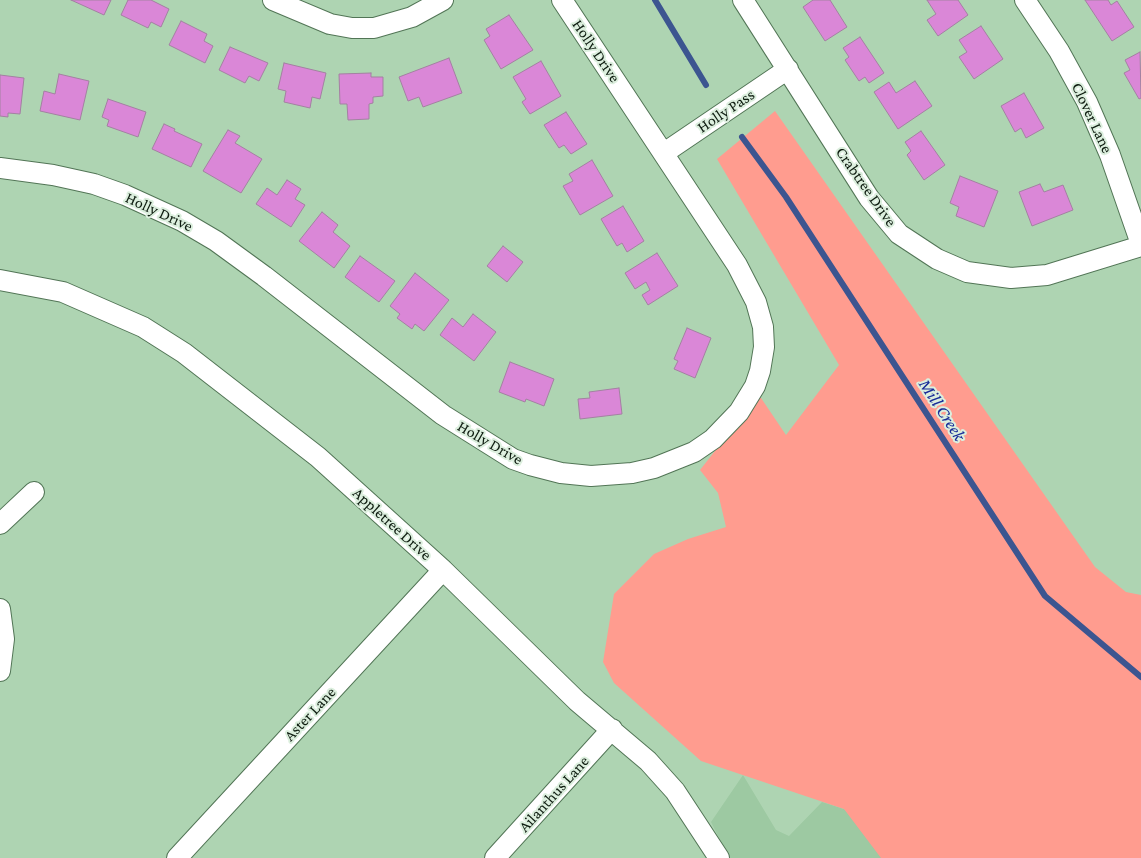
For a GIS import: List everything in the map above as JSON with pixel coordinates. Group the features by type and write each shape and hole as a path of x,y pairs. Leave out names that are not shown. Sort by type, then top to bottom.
{"street":[{"path":"273,0 330,24 352,28 374,28 412,17 443,0"},
{"name":"Holly Drive","path":"0,168 53,175 94,184 182,221 216,241 264,276 443,415 480,440 530,466 561,473 591,476 632,473 654,468 694,452 713,439 740,412 755,386 760,371 764,347 763,327 756,302 737,265 562,0"},
{"name":"Crabtree Drive","path":"743,0 869,198 899,234 936,259 967,272 1011,278 1047,275 1141,245"},
{"name":"Clover Lane","path":"1025,0 1058,51 1087,102 1110,155 1141,245"},
{"name":"Holly Pass","path":"664,153 788,69"},
{"name":"Appletree Drive","path":"0,280 63,292 100,306 143,326 184,353 318,457 443,570 577,701 612,728 648,761 675,791 719,858"},
{"path":"0,524 34,492"},
{"name":"Aster Lane","path":"177,858 443,570"},
{"path":"0,609 4,639 0,671"},
{"name":"Ailanthus Lane","path":"495,858 612,728"}],"shaded area":[{"path":"775,111 1095,567 1126,592 1141,595 1141,858 881,858 844,809 701,761 614,683 603,662 614,594 654,554 688,539 726,527 718,493 700,470 759,395 786,435 839,365 717,159"},
{"path":"743,775 776,830 789,836 822,802 844,809 912,858 729,858 711,822"}],"building":[{"path":"71,0 111,0 104,15"},
{"path":"128,0 151,0 169,9 161,27 151,22 148,28 121,15"},
{"path":"813,0 830,0 847,27 825,41 803,7"},
{"path":"927,0 958,0 968,15 938,36 927,20 936,14"},
{"path":"1085,0 1108,0 1111,5 1117,1 1134,27 1112,41"},
{"path":"509,15 533,50 501,69 484,40 490,36 486,29"},
{"path":"181,21 207,34 204,41 213,46 205,63 169,45"},
{"path":"981,26 1003,59 974,79 959,57 967,52 959,40"},
{"path":"860,37 884,73 869,83 865,77 859,81 845,60 849,57 843,48"},
{"path":"230,47 268,63 259,81 249,76 245,83 219,70"},
{"path":"1140,52 1141,98 1139,99 1124,73 1130,70 1125,60"},
{"path":"449,58 462,93 423,107 419,97 408,101 399,77"},
{"path":"541,61 561,96 530,114 522,102 526,99 513,77"},
{"path":"284,63 326,73 320,99 312,97 310,108 284,102 286,91 278,89"},
{"path":"371,73 371,77 383,77 383,96 373,97 373,103 369,104 369,119 348,120 347,104 340,104 339,74"},
{"path":"59,74 89,81 80,120 40,111 44,91 55,94"},
{"path":"0,75 24,78 20,114 8,113 8,117 0,116"},
{"path":"915,81 932,106 898,129 874,92 889,82 896,93"},
{"path":"1024,93 1044,128 1026,138 1021,128 1015,132 1001,106"},
{"path":"108,99 146,112 138,137 107,126 109,120 102,117"},
{"path":"566,112 587,144 571,154 564,145 559,148 544,125"},
{"path":"164,124 175,129 174,131 202,144 191,167 152,149"},
{"path":"228,130 240,136 235,143 262,159 241,193 203,171"},
{"path":"921,131 945,165 924,180 907,155 911,151 905,142"},
{"path":"592,160 613,196 580,215 563,186 573,181 569,174"},
{"path":"960,176 998,191 984,227 956,216 959,207 950,203"},
{"path":"287,180 301,189 295,199 305,205 291,227 256,204 267,188 277,195"},
{"path":"1040,184 1044,192 1063,185 1073,210 1032,226 1019,192"},
{"path":"623,206 644,241 627,252 622,243 617,246 601,219"},
{"path":"322,212 338,225 333,232 350,246 334,268 299,241"},
{"path":"503,246 523,262 507,282 487,266"},
{"path":"657,253 678,286 648,305 642,295 650,290 646,282 635,289 625,273"},
{"path":"360,256 395,281 379,302 345,277"},
{"path":"415,273 449,300 424,331 415,324 412,329 397,318 400,314 390,306"},
{"path":"473,314 496,332 474,361 440,335 452,318 463,327"},
{"path":"687,328 711,338 695,378 674,369 678,361 674,359"},
{"path":"510,362 554,379 544,406 526,399 525,402 499,392"},
{"path":"619,388 622,414 580,419 578,399 590,398 589,392"}],"waterway":[{"name":"Mill Creek","path":"655,0 706,85"},
{"name":"Mill Creek","path":"742,137 786,197 1045,596 1141,677"}]}
